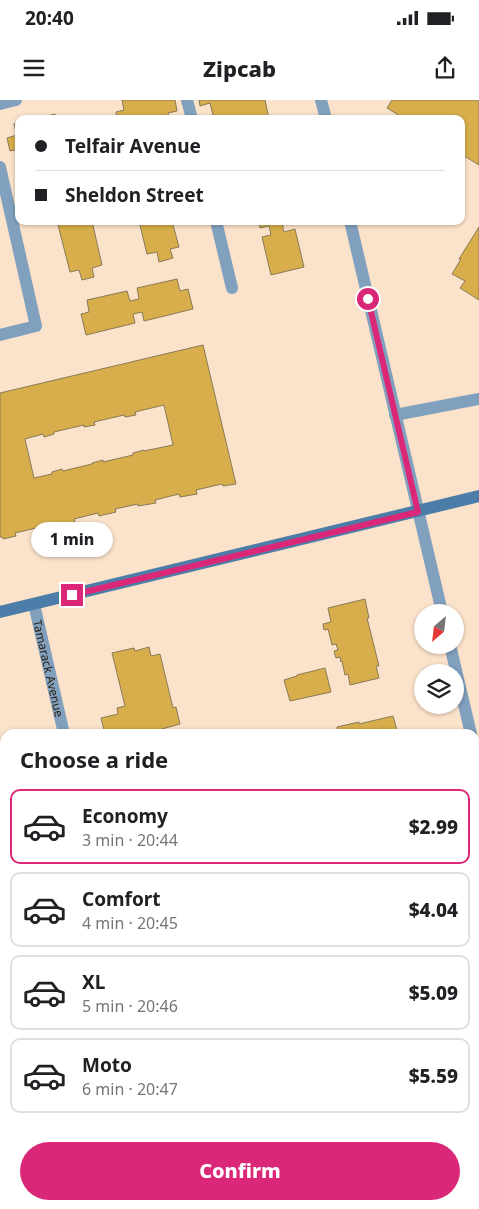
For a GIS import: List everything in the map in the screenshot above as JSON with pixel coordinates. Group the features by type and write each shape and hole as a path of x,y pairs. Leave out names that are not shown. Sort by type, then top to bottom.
{"main road":[{"path":"0,612 479,496"}],"street":[{"path":"0,104 16,100"},
{"path":"187,100 191,115"},
{"path":"321,100 325,115"},
{"path":"0,167 36,326 0,335"},
{"path":"217,225 232,288"},
{"path":"351,225 440,604"},
{"path":"395,415 479,399"},
{"name":"Tamarack Avenue","path":"34,604 63,729"},
{"path":"452,654 470,729"}],"building":[{"path":"122,100 175,100 177,111 168,113 168,115 116,115 116,112 124,110"},
{"path":"199,100 265,100 268,115 213,115 210,103 200,106"},
{"path":"392,100 479,101 479,165 465,156 465,115 398,115 387,108"},
{"path":"15,136 15,150 10,151 7,138"},
{"path":"58,225 93,225 102,265 92,268 94,277 82,280 79,270 70,272"},
{"path":"140,225 173,225 179,247 170,249 173,258 159,262 157,252 147,254"},
{"path":"260,225 282,225 284,232 295,229 304,267 271,275 262,237 271,235 269,226 260,228"},
{"path":"479,227 479,300 460,288 465,281 452,274"},
{"path":"177,279 180,291 188,289 193,309 144,321 142,312 133,314 135,323 86,335 81,314 89,312 87,300 127,291 130,301 139,299 137,288"},
{"path":"203,345 236,484 223,486 222,484 196,490 197,494 180,497 179,494 155,500 156,503 138,506 138,504 115,509 116,512 99,516 98,513 74,519 75,522 58,526 57,523 15,533 16,536 3,539 3,537 0,537 0,393","holes":["164,405 173,445 144,450 133,453 133,455 103,462 103,460 63,471 62,469 52,472 52,474 34,478 25,439 43,434 44,437 54,434 54,432 84,425 84,427 95,425 94,422 124,415 125,417 136,415 135,412"]},
{"path":"365,599 369,618 367,618 379,666 376,666 379,678 350,685 348,674 345,675 340,657 336,658 334,651 338,650 336,644 332,645 328,629 324,630 323,624 331,622 328,608"},
{"path":"149,647 151,656 160,654 173,708 176,707 180,724 162,729 104,729 101,718 118,714 117,708 125,706 112,653 134,648 135,651"},
{"path":"325,668 331,692 290,701 284,680"},
{"path":"393,716 397,729 337,729 337,727 359,722 359,724"}],"route":[{"path":"72,595 418,512 368,299"}]}
